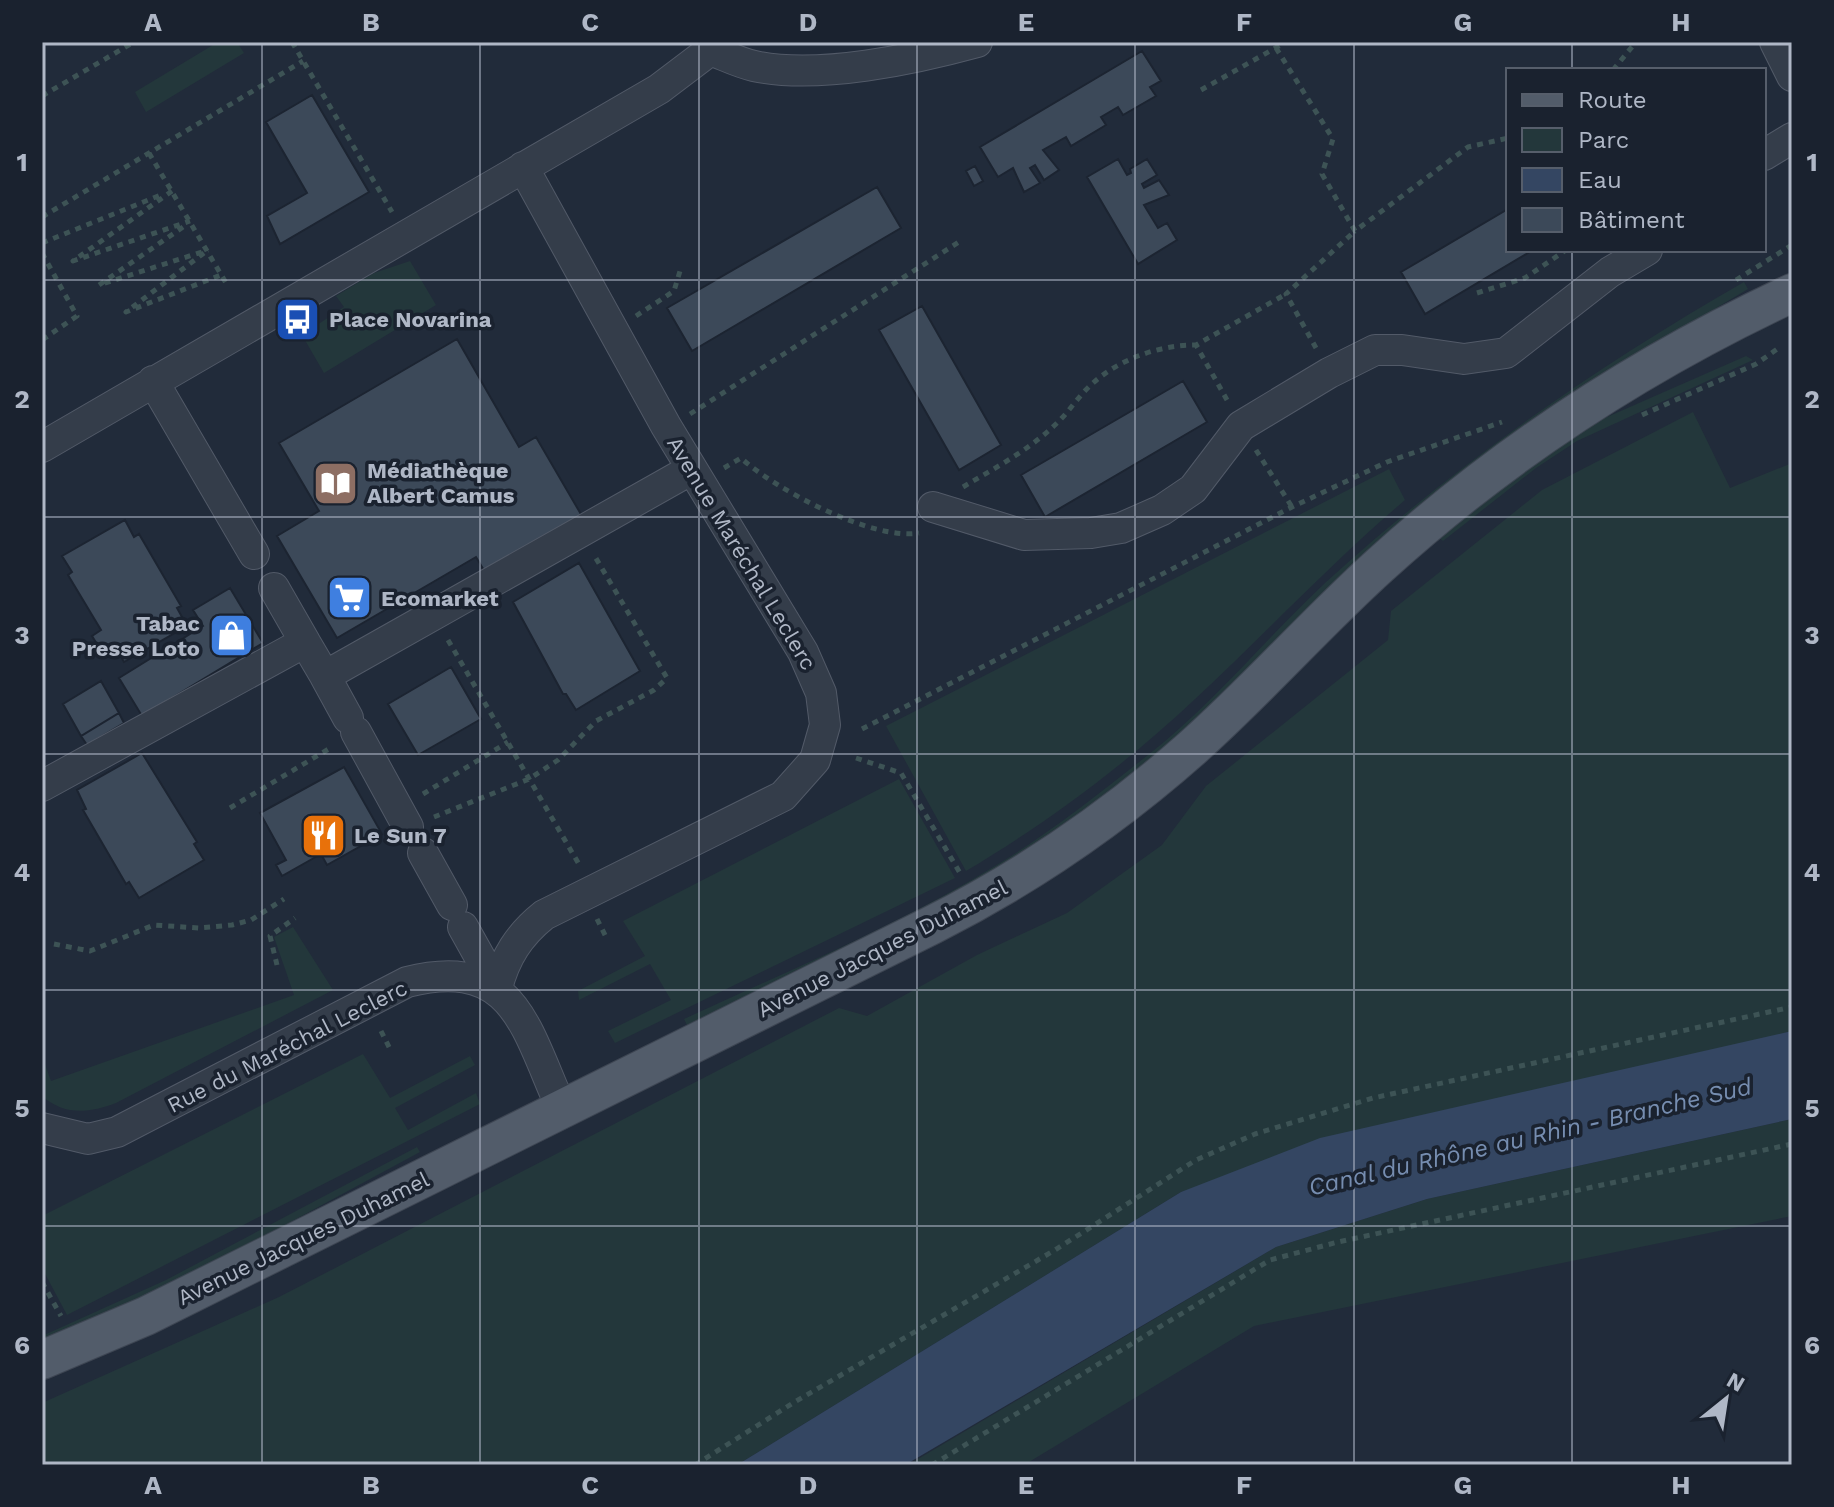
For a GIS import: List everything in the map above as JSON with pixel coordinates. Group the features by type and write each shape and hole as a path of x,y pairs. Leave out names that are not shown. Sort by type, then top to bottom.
{"main road":[{"name":"Avenue Jacques Duhamel","path":"42,1360 146,1316 970,906 1023,874 1142,789 1192,747 1379,565 1500,466 1593,402 1792,293"}],"street":[{"path":"862,42 909,57"},
{"path":"42,447 659,89 717,47 754,66 792,70 909,57 977,42"},
{"path":"1775,42 1792,76"},
{"path":"1766,154 1792,138"},
{"name":"Avenue Maréchal Leclerc","path":"497,988 503,966 518,940 544,915 783,796 804,777 819,751 825,725 816,678 692,469 523,167"},
{"path":"933,507 1024,535 1091,533 1121,528 1162,510 1193,489 1241,426 1329,373 1375,350 1402,350 1464,359 1506,353 1610,272 1644,252"},
{"path":"153,381 254,554"},
{"path":"325,676 692,469"},
{"path":"274,588 497,988 522,1024 561,1107"},
{"path":"42,786 305,642"},
{"name":"Rue du Maréchal Leclerc","path":"42,1128 88,1139 117,1132 407,982 448,975 497,988"}],"path":[{"path":"42,96 134,42"},
{"path":"292,42 396,220"},
{"path":"1201,90 1286,42"},
{"path":"1615,68 1636,42"},
{"path":"1276,48 1333,139 1322,174 1355,231"},
{"path":"42,217 303,61"},
{"path":"1329,373 1286,294 1355,231 1468,147 1506,138"},
{"path":"149,153 226,283"},
{"path":"172,191 73,261 190,221"},
{"path":"42,243 172,191"},
{"path":"190,221 99,285 208,250"},
{"path":"691,413 962,240"},
{"path":"1724,286 1792,245"},
{"path":"208,250 126,312 221,275"},
{"path":"1477,293 1525,278 1563,252"},
{"path":"42,253 77,316 42,340"},
{"path":"614,331 674,291 680,271"},
{"path":"724,468 741,458 770,482 806,502 856,521 906,534 919,534 933,507 1013,457 1056,425 1093,383 1117,366 1160,349 1196,345"},
{"path":"862,729 1306,500 1387,462 1503,421 1480,441"},
{"path":"410,830 529,779 558,760 596,721 654,690 667,678 581,533"},
{"path":"433,616 583,871"},
{"path":"230,808 352,725"},
{"path":"410,830 508,742"},
{"path":"856,758 901,773 964,879"},
{"path":"54,944 90,951 154,925 199,928 232,925 251,920 284,899"},
{"path":"594,914 607,939"},
{"path":"277,965 270,936 295,918"},
{"path":"695,1465 793,1403 1055,1250 1163,1179 1196,1160 1255,1134 1373,1098 1792,1007"},
{"path":"381,1031 390,1049"},
{"path":"932,1465 1270,1260 1338,1242 1792,1144"}],"green space":[{"path":"218,42 237,42 244,53 146,112 135,92"},
{"path":"410,261 436,305 324,373 302,335 344,307 336,296 374,273"},
{"path":"1744,282 1748,289 1589,384 1241,679 1152,760 1056,832 981,882 777,984 687,1025 684,1019 845,946 924,906 1038,838 1174,733 1320,588 1439,486 1587,379"},
{"path":"1746,356 1753,360 1577,441 1536,468 1443,541 1437,536 1533,462 1598,421"},
{"path":"1693,412 1730,488 1792,463 1792,1031 1181,1192 737,1465 42,1465 42,1403 279,1297 839,1008 867,1016 977,955 1067,913 1162,845 1206,786 1388,640 1391,611 1542,490"},
{"path":"1389,469 1405,500 1141,747 1056,813 966,871 886,726"},
{"path":"899,779 955,878 615,1043 608,1031 671,1000 650,964 579,1000 578,991 645,956 623,921"},
{"path":"293,927 333,990 116,1103 78,1111 59,1107 42,1096 42,1056 51,1081 294,995 274,937"},
{"path":"363,1054 390,1098 470,1056 475,1065 395,1108 408,1130 476,1093 480,1104 67,1315 42,1268 42,1216"},
{"path":"1792,1119 1792,1216 1254,1326 1024,1465 908,1465 1276,1247 1427,1199"},
{"path":"417,1147 420,1152 183,1280 42,1343 42,1336 166,1280"}],"water":[{"name":"Canal du Rhône au Rhin - Branche Sud","path":"1792,1031 1792,1119 1427,1199 1276,1247 905,1465 737,1465 1181,1192 1320,1138"}],"building":[{"path":"1142,51 1161,81 1150,87 1156,96 1123,115 1118,107 1101,117 1106,125 1071,146 1066,137 1043,150 1059,170 1044,180 1035,165 1030,168 1040,183 1024,192 1013,168 998,177 980,147"},
{"path":"312,95 369,192 280,244 267,216 307,193 266,122"},
{"path":"1118,159 1127,175 1131,173 1130,169 1147,159 1157,175 1142,184 1144,188 1159,180 1169,195 1144,205 1158,228 1167,223 1177,240 1138,264 1087,177"},
{"path":"975,166 983,181 974,186 966,171"},
{"path":"877,187 901,228 692,351 667,308"},
{"path":"1506,210 1506,252 1530,252 1425,314 1401,272"},
{"path":"922,306 1001,445 959,470 879,330"},
{"path":"457,339 519,447 536,437 582,516 485,572 476,557 337,638 277,536 319,511 279,443"},
{"path":"1183,381 1207,422 1045,517 1021,475"},
{"path":"125,520 134,537 139,534 181,606 177,608 187,626 124,662 115,646 100,649 92,636 101,630 68,575 72,572 62,556"},
{"path":"579,563 640,671 576,710 563,694 513,602"},
{"path":"230,588 263,643 142,716 119,678 203,626 193,610"},
{"path":"451,667 481,719 418,755 388,704"},
{"path":"101,681 119,713 81,736 63,704"},
{"path":"119,713 124,723 87,745 81,736"},
{"path":"142,753 197,842 194,844 204,860 139,898 129,882 126,884 83,810 86,809 77,790"},
{"path":"344,767 382,834 327,865 321,854 282,876 276,865 286,860 260,813"}],"place":[{"name":"Place Novarina","path":"298,319"},
{"name":"Médiathèque Albert Camus","path":"336,483"},
{"name":"Ecomarket","path":"350,598"},
{"name":"Tabac Presse Loto","path":"231,636"},
{"name":"Le Sun 7","path":"323,835"}]}
